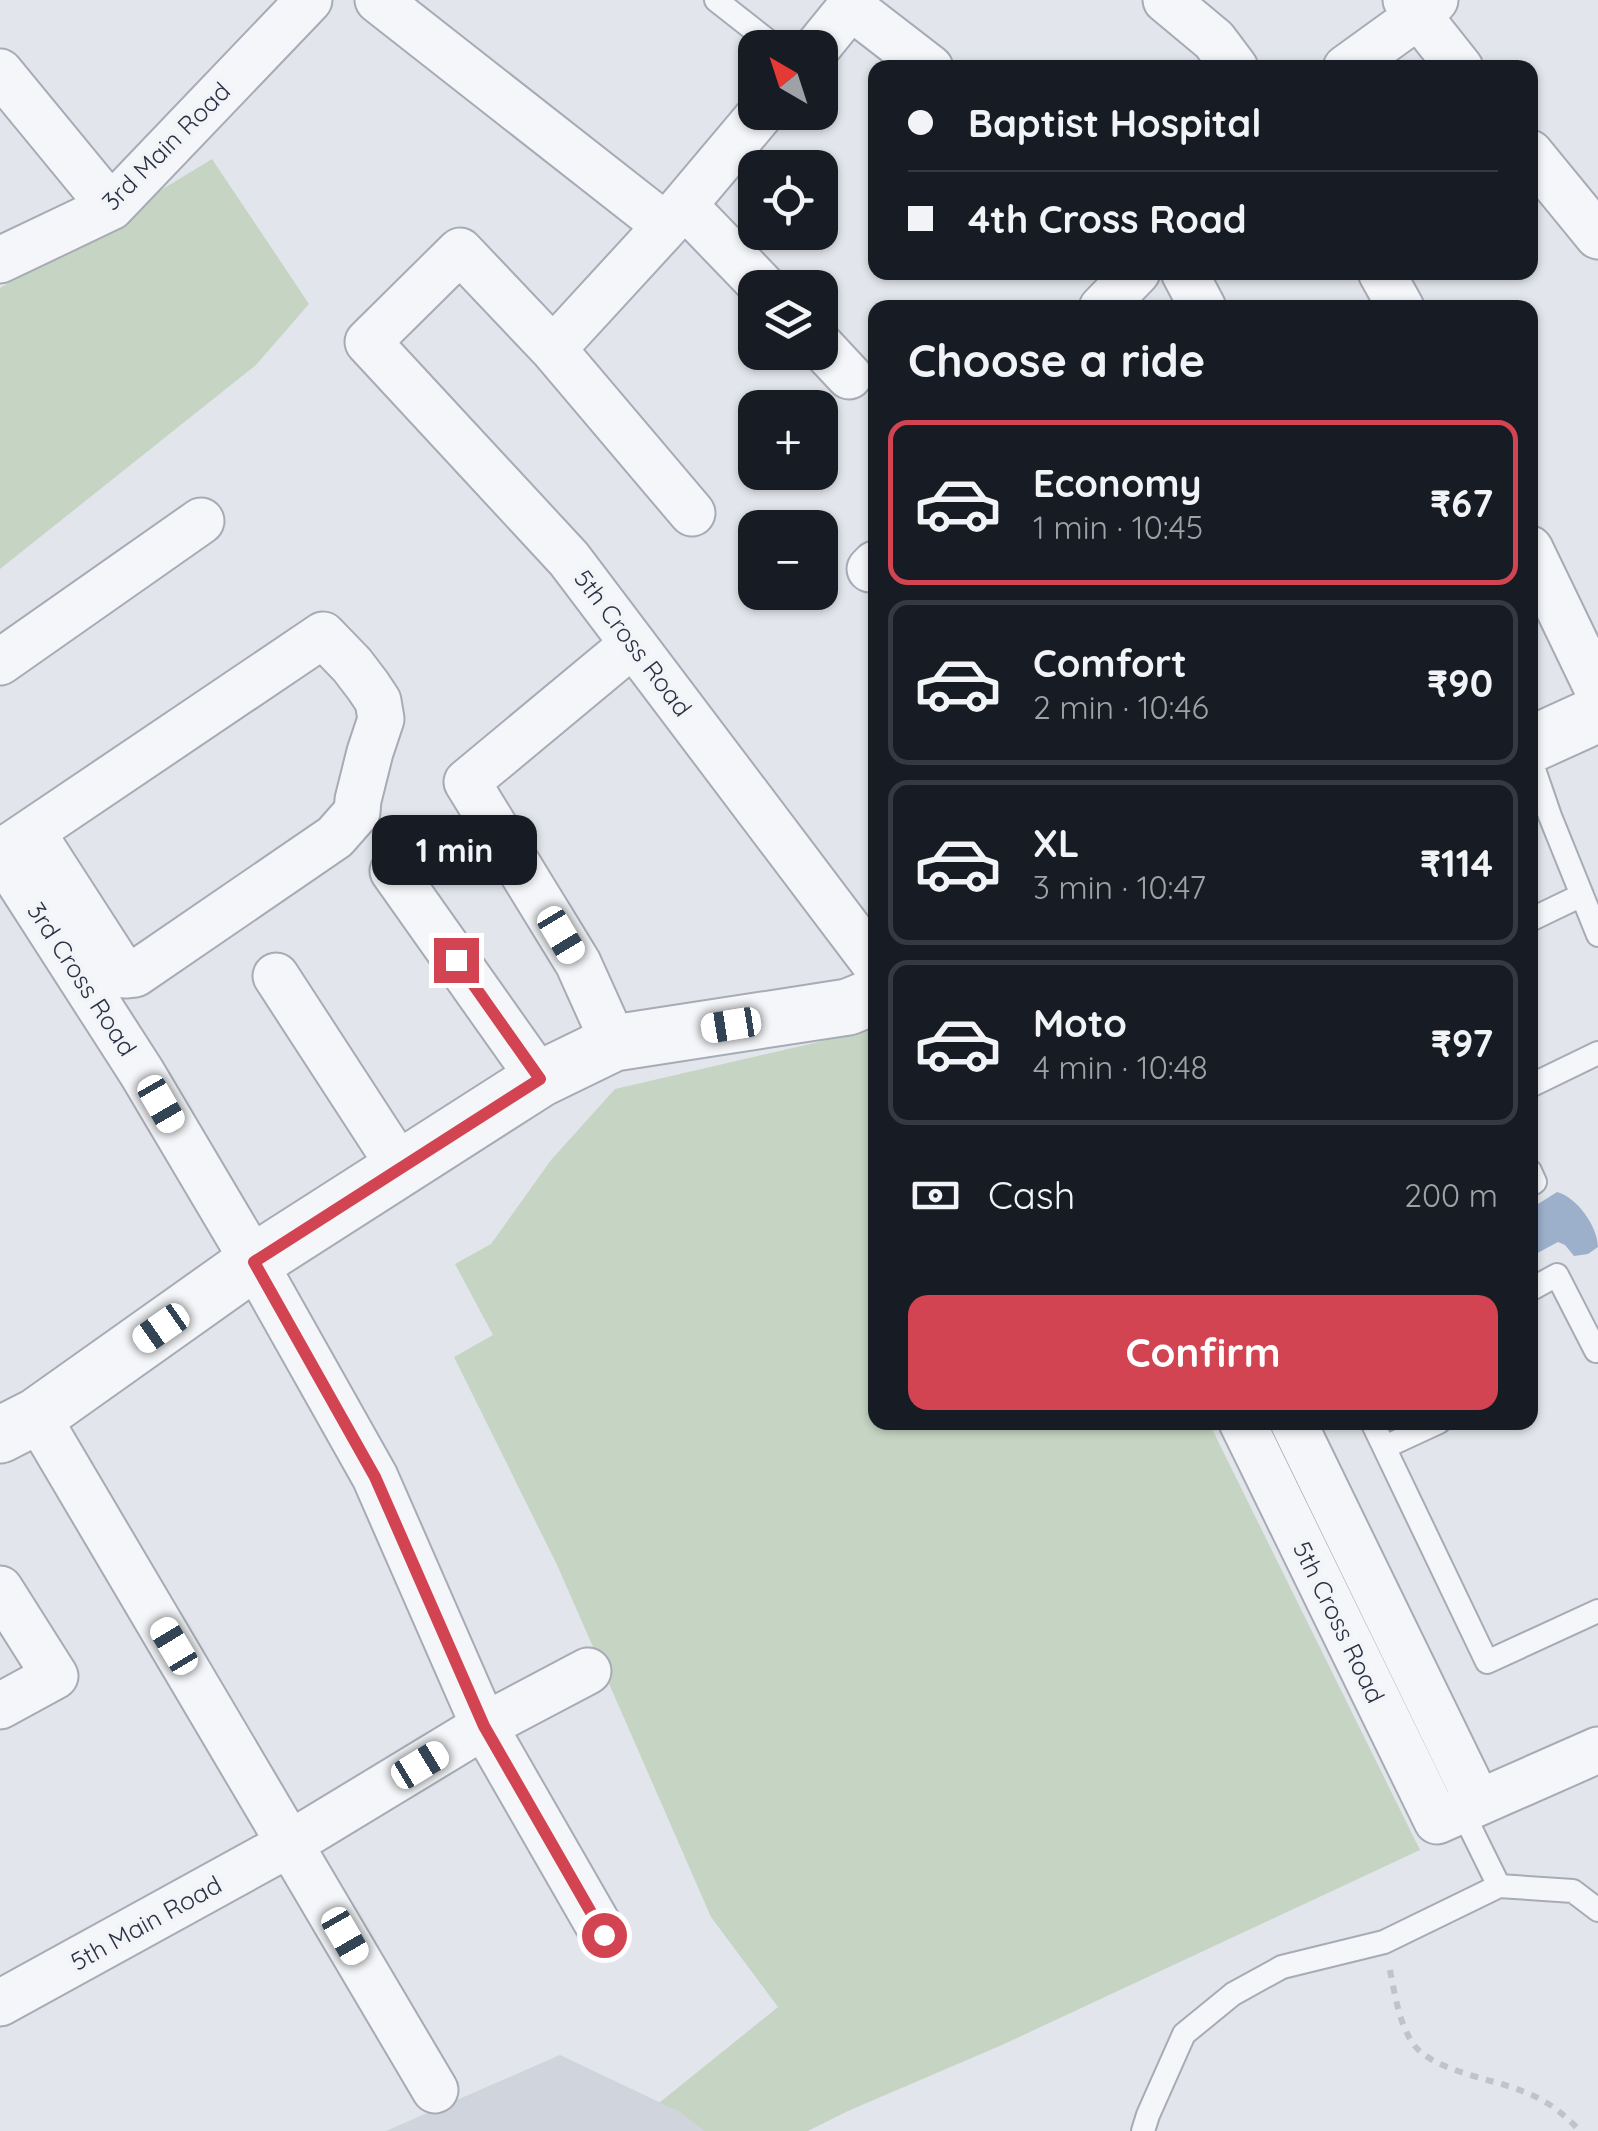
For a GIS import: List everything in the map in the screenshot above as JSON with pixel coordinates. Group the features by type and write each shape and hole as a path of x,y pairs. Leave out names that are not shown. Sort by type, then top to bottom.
{"street":[{"name":"3rd Main Road","path":"0,260 111,207 309,0"},
{"path":"378,0 675,215 742,270"},
{"path":"1166,0 1214,40 1229,60"},
{"path":"832,30 854,4 920,60"},
{"path":"1355,60 1420,5 1455,60"},
{"path":"0,72 111,207"},
{"path":"692,513 553,349 747,130"},
{"path":"1538,163 1598,236"},
{"name":"5th Cross Road","path":"553,349 460,251 368,342 569,559 868,955"},
{"path":"1110,300 1129,280"},
{"path":"0,662 202,521"},
{"path":"1538,566 1598,690"},
{"path":"323,635 352,665 378,701 381,720 357,812 348,824 335,837 135,974 126,975 8,848 323,635"},
{"path":"614,1043 578,963 467,782 633,644"},
{"path":"1538,741 1598,714"},
{"name":"3rd Cross Road","path":"8,848 254,1262 375,1477 484,1726 604,1935"},
{"path":"392,871 540,1079"},
{"path":"276,976 400,1168"},
{"path":"435,2090 292,1843 19,1426 254,1262 540,1079 614,1043 848,1007 868,999"},
{"name":"5th Cross Road","path":"1246,1430 1459,1811"},
{"name":"5th Cross Road","path":"1297,1430 1459,1811"},
{"path":"0,1589 54,1676 0,1706"},
{"name":"5th Main Road","path":"0,2002 292,1843 484,1726 588,1671"},
{"path":"1459,1811 1598,1750"}],"lane":[{"path":"716,0 754,30"},
{"path":"1540,821 1582,895 1598,935"},
{"path":"1538,916 1582,895"},
{"path":"1538,1082 1598,1053"},
{"path":"1538,1286 1558,1276 1598,1350"},
{"path":"1376,1430 1488,1662 1598,1611"},
{"path":"1385,1448 1422,1430"},
{"path":"1459,1811 1499,1886"},
{"path":"1143,2131 1184,2034 1233,1994 1282,1967 1384,1942 1499,1886 1574,1891 1598,1910"}],"path":[{"path":"1384,1942 1398,2010 1415,2046 1436,2062 1526,2092 1562,2111 1580,2131"}],"shaded area":[{"path":"560,2055 678,2111 704,2131 386,2131"}],"green space":[{"path":"212,159 309,304 256,365 0,569 0,288"},
{"path":"868,1031 868,1430 1212,1430 1420,1850 808,2131 704,2131 678,2111 659,2103 778,2007 711,1917 558,1567 454,1357 493,1335 455,1264 491,1244 551,1160 615,1089"}],"water":[{"path":"1557,1192 1572,1200 1585,1214 1598,1247 1588,1254 1574,1256 1558,1242 1538,1253 1538,1204"}],"route":[{"path":"456,960 540,1079 254,1262 375,1477 484,1726 604,1935"}]}
